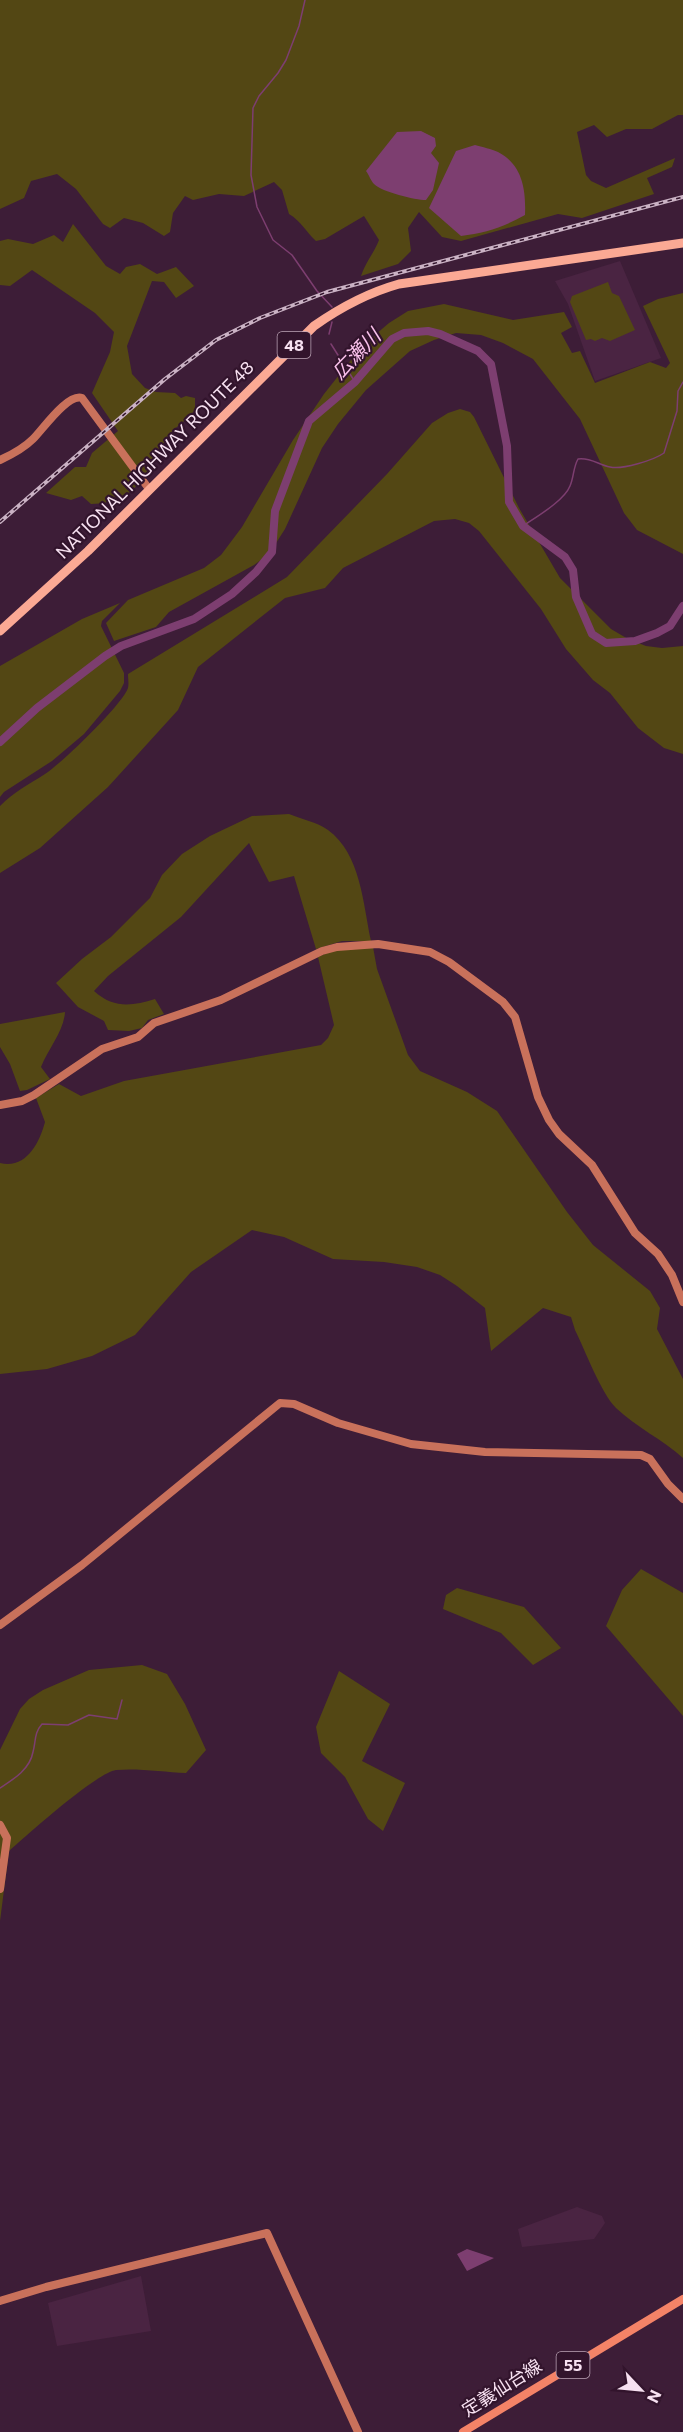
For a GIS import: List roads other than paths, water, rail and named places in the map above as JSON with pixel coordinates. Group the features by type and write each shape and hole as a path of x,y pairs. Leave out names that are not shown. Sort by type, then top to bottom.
{"highway":[{"name":"NATIONAL HIGHWAY ROUTE 48","path":"0,631 88,551 315,326 362,297 399,284 683,243"}],"main road":[{"name":"定義仙台線","path":"463,2432 683,2299"}],"street":[{"path":"0,460 32,440 72,398 78,396 107,430 149,489"},
{"path":"0,1105 22,1101 34,1095 102,1049 138,1037 154,1023 221,1000 322,951 337,947 378,944 430,952 449,962 511,1008 538,1097 549,1120 559,1134 592,1165 635,1233 662,1259 683,1302"},
{"path":"0,1625 82,1565 280,1403 294,1404 338,1423 411,1444 485,1452 641,1455 650,1459 668,1484 683,1499"},
{"path":"0,1825 8,1838 0,1889"},
{"path":"0,2301 46,2287 267,2233 358,2432"}],"waterway":[{"path":"305,0 299,26 286,60 259,96 253,108 251,175 257,207 273,240 292,255 317,291 332,307"},
{"path":"329,334 332,322"},
{"name":"広瀬川","path":"0,742 37,708 105,656 121,646 194,619 232,594 256,572 272,552 275,511 309,421 355,382 392,339 404,333 428,331 440,334 478,351 491,364 507,446 509,502 523,526 565,557 573,570 576,597 592,634 606,643 635,641 670,626 683,606"},
{"path":"331,344 355,382"},
{"path":"523,526 567,492 578,459 587,459 615,468 638,464 664,453 677,411 678,391 683,382"},
{"path":"0,1788 29,1764 36,1734 42,1724 68,1725 89,1715 117,1719 122,1700"}],"railway":[{"path":"0,522 165,379 216,340 260,318 327,292 683,197"}]}
